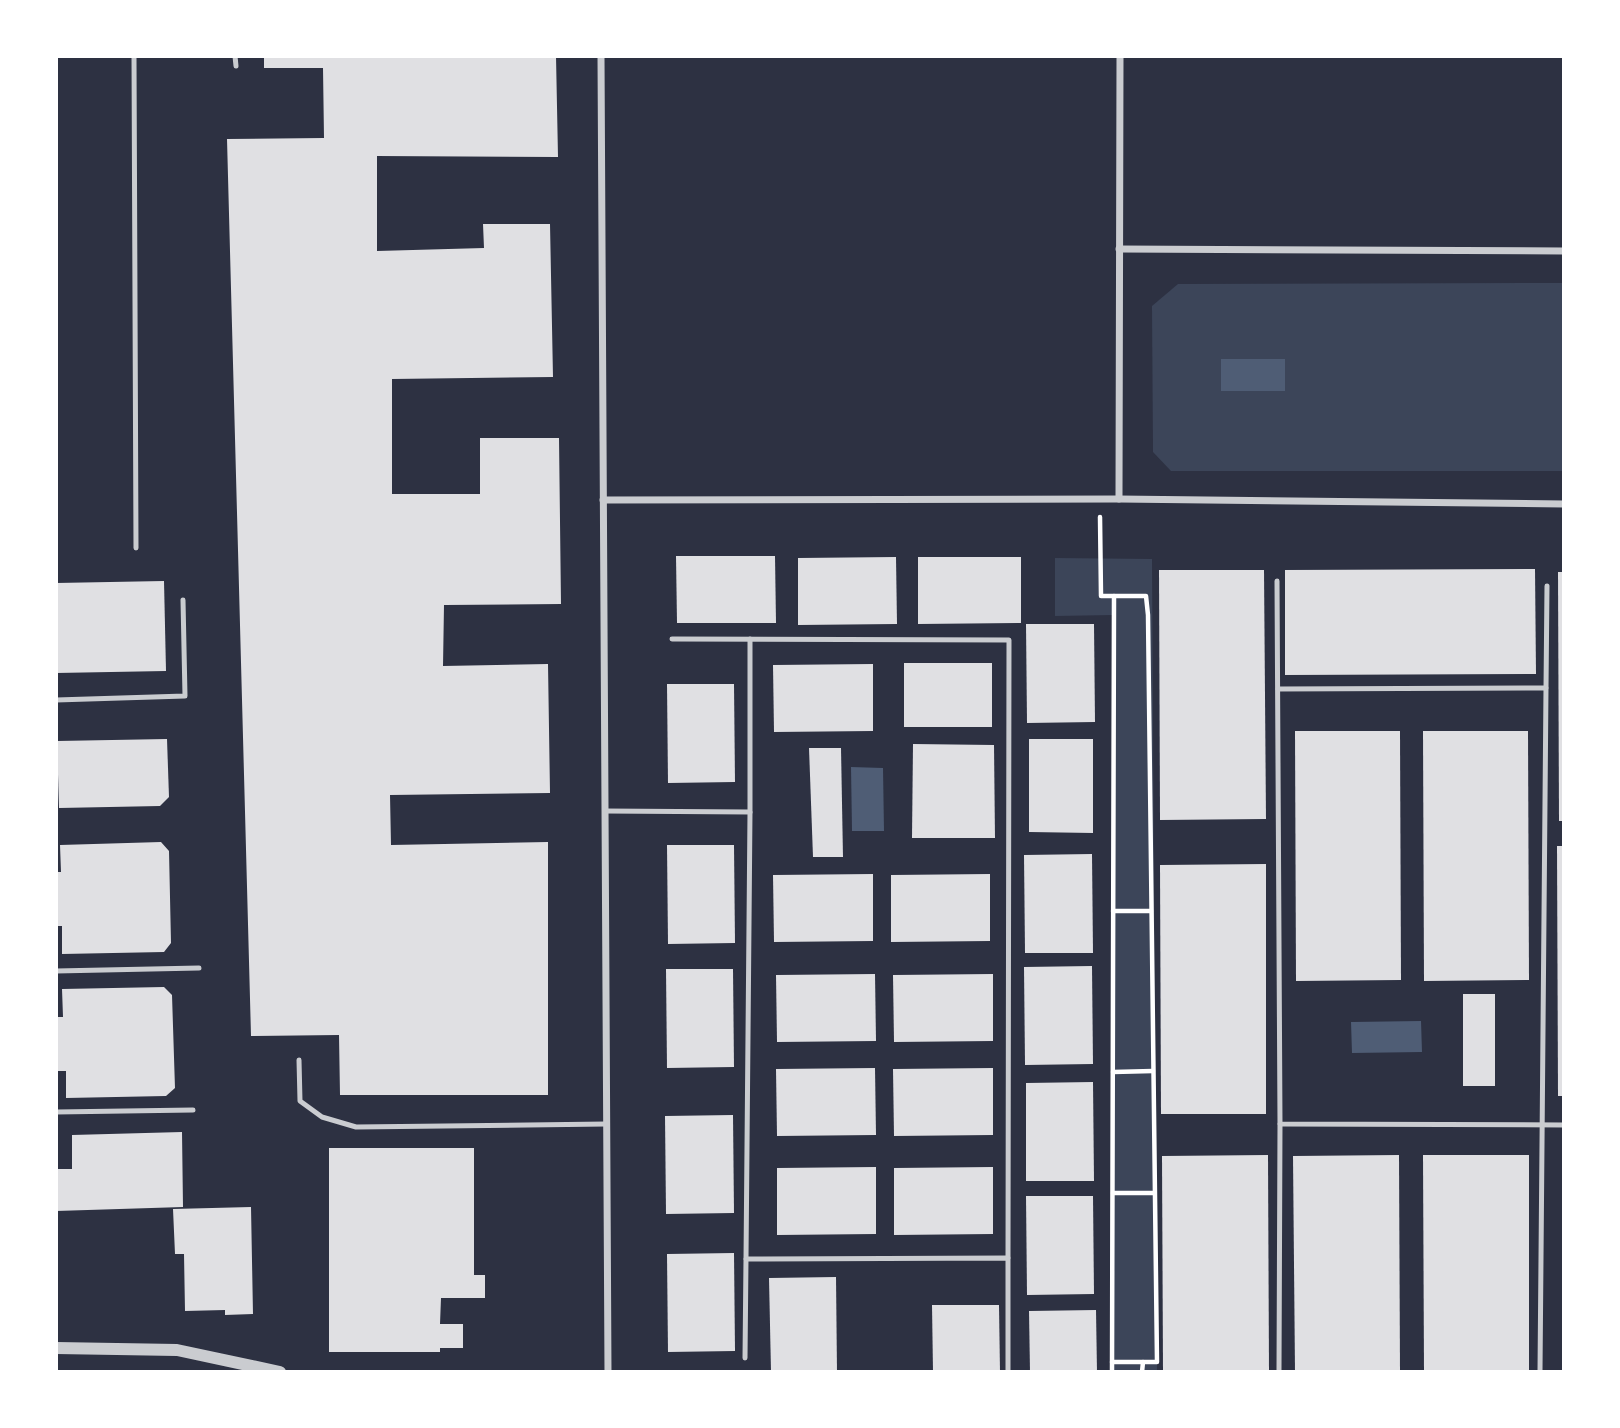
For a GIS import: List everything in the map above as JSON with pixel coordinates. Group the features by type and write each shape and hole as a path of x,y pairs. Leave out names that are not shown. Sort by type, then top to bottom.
{"street":[{"path":"601,56 608,1372"},
{"path":"1119,499 1120,56"},
{"path":"1119,249 1564,251"},
{"path":"603,500 1119,499 1564,503"},
{"path":"56,1348 177,1350 280,1372"}],"lane":[{"path":"134,56 136,548"},
{"path":"236,56 236,66"},
{"path":"1277,582 1279,1372"},
{"path":"1540,1372 1547,586"},
{"path":"56,700 185,696 183,600"},
{"path":"672,639 1009,640 1008,1372"},
{"path":"746,1358 750,639"},
{"path":"1278,689 1546,688"},
{"path":"605,811 750,813"},
{"path":"56,971 199,968"},
{"path":"299,1060 300,1101 323,1116 356,1127 606,1124"},
{"path":"56,1112 193,1110"},
{"path":"1279,1124 1564,1125"},
{"path":"746,1259 1008,1258"}],"path":[{"path":"1100,499 1101,596 1146,596 1151,911 1157,1362 1112,1362"},
{"path":"1112,1372 1114,596"},
{"path":"1113,911 1151,911"},
{"path":"1113,1072 1153,1071"},
{"path":"1112,1193 1154,1193"},
{"path":"1142,1372 1143,1362"}],"shaded area":[{"path":"1564,283 1564,471 1171,471 1153,452 1152,306 1178,284"},
{"path":"1221,359 1285,359 1285,391 1221,391"},
{"path":"1055,558 1152,559 1157,1372 1112,1372 1114,615 1055,616"},
{"path":"851,767 883,768 884,831 852,831"},
{"path":"1421,1021 1422,1052 1352,1053 1351,1022"}],"building":[{"path":"264,56 556,56 558,157 377,156 377,251 484,248 483,224 550,224 553,377 392,379 392,494 480,494 480,438 559,438 561,604 444,605 443,666 548,664 550,793 390,795 391,845 548,842 548,1095 340,1095 339,1035 251,1036 227,139 324,138 323,68 264,68"},
{"path":"676,556 775,556 776,623 677,623"},
{"path":"896,557 897,624 798,625 798,558"},
{"path":"918,557 1021,557 1021,623 918,624"},
{"path":"1535,569 1536,674 1285,675 1285,570"},
{"path":"1159,570 1264,570 1266,819 1160,820"},
{"path":"1558,572 1564,572 1564,821 1559,821"},
{"path":"164,581 166,671 56,673 56,583"},
{"path":"1026,624 1094,624 1095,722 1027,723"},
{"path":"904,663 992,663 992,727 904,727"},
{"path":"873,664 873,731 774,732 773,665"},
{"path":"667,684 734,684 735,782 668,783"},
{"path":"1295,731 1400,731 1401,980 1296,981"},
{"path":"1423,731 1528,731 1529,980 1424,981"},
{"path":"167,739 169,797 160,806 59,808 57,741"},
{"path":"1029,739 1093,739 1093,833 1029,832"},
{"path":"913,744 994,745 995,838 912,838"},
{"path":"809,748 841,748 843,857 813,857"},
{"path":"161,842 169,851 171,943 164,952 62,954 62,926 56,926 56,872 61,872 60,845"},
{"path":"667,845 734,845 735,943 668,944"},
{"path":"1557,846 1564,846 1564,1096 1558,1096"},
{"path":"1092,854 1093,953 1025,953 1024,855"},
{"path":"1266,864 1266,1114 1161,1114 1160,865"},
{"path":"873,874 873,941 774,942 773,875"},
{"path":"990,874 990,941 891,942 891,875"},
{"path":"1092,966 1093,1064 1025,1065 1024,967"},
{"path":"666,969 733,969 734,1067 667,1068"},
{"path":"875,974 876,1041 777,1042 776,975"},
{"path":"993,974 993,1041 894,1042 893,975"},
{"path":"164,987 172,995 175,1088 166,1096 66,1098 66,1071 56,1071 56,1017 63,1017 62,989"},
{"path":"1463,994 1495,994 1495,1086 1463,1086"},
{"path":"875,1068 876,1135 777,1136 776,1069"},
{"path":"993,1068 993,1135 894,1136 893,1069"},
{"path":"1093,1082 1094,1181 1026,1181 1026,1083"},
{"path":"733,1115 734,1213 666,1214 665,1116"},
{"path":"182,1132 183,1207 56,1211 56,1169 72,1169 72,1135"},
{"path":"329,1148 474,1148 474,1275 485,1275 485,1298 441,1298 440,1324 463,1324 463,1348 440,1348 440,1352 329,1352"},
{"path":"1268,1155 1269,1372 1163,1372 1162,1156"},
{"path":"1399,1155 1400,1372 1295,1372 1293,1156"},
{"path":"1423,1155 1529,1155 1529,1372 1424,1372"},
{"path":"876,1167 876,1234 777,1235 777,1168"},
{"path":"993,1167 993,1234 894,1235 894,1168"},
{"path":"1026,1196 1093,1196 1094,1294 1027,1295"},
{"path":"251,1207 253,1314 225,1315 225,1310 185,1311 184,1254 175,1254 173,1209"},
{"path":"734,1253 735,1351 668,1352 667,1254"},
{"path":"836,1277 837,1372 771,1372 769,1278"},
{"path":"932,1305 999,1305 1000,1372 933,1372"},
{"path":"1096,1310 1097,1372 1030,1372 1029,1311"}]}
